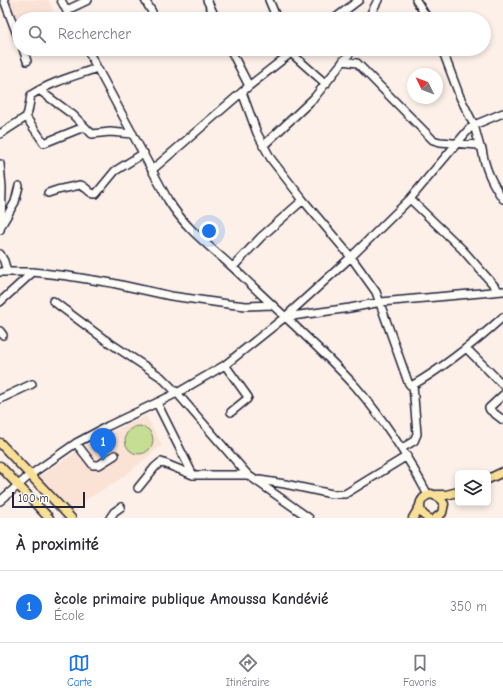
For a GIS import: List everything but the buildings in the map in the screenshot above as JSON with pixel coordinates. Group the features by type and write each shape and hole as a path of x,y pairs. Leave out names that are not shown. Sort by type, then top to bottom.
{"main road":[{"path":"0,443 71,518"},
{"path":"0,466 49,518"},
{"path":"491,478 503,472"},
{"path":"413,518 423,498 433,495 446,495 455,493"},
{"path":"433,495 442,500 444,509"},
{"path":"437,518 455,498"},
{"path":"420,506 422,513 428,518"}],"street":[{"path":"61,0 67,10 88,0"},
{"path":"145,0 152,12"},
{"path":"207,0 213,12"},
{"path":"269,0 274,12"},
{"path":"343,12 359,0"},
{"path":"372,12 378,0"},
{"path":"416,0 424,12"},
{"path":"3,4 12,24"},
{"path":"25,56 27,61"},
{"path":"91,56 168,200 182,220 201,240 233,267 271,305 318,347 356,387 402,448 433,495"},
{"path":"234,56 249,86"},
{"path":"152,170 285,56"},
{"path":"298,56 326,84"},
{"path":"263,146 314,98 348,56"},
{"path":"355,56 357,63 433,140 440,142 478,145 480,147"},
{"path":"445,56 460,98 474,125 486,168 495,188 503,199"},
{"path":"343,62 357,63"},
{"path":"0,134 26,117 31,95 62,80 97,68"},
{"path":"39,90 95,135 110,132 133,134"},
{"path":"242,92 257,133 271,158 303,200 351,257 376,292 408,382 410,385 414,385"},
{"path":"0,501 30,475 76,443 157,403 225,365 285,318 351,257 410,199 474,125 503,113"},
{"path":"26,117 44,143 84,127"},
{"path":"48,193 83,185 91,193 96,194 115,171 144,153"},
{"path":"0,164 2,188 1,228"},
{"path":"1,228 15,202 19,186"},
{"path":"410,199 462,249 500,290"},
{"path":"233,267 261,237 303,200"},
{"path":"0,254 4,261 4,272 33,272 112,283 171,296 228,304 246,306 271,305"},
{"path":"0,302 33,272"},
{"path":"285,318 380,302 500,290"},
{"path":"53,301 104,339 161,377 248,475 309,518"},
{"path":"414,385 466,348 503,317"},
{"path":"466,348 503,385"},
{"path":"225,365 248,396 247,399 231,412"},
{"path":"0,399 32,384"},
{"path":"402,448 414,441 417,434 414,385"},
{"path":"503,395 489,408 503,420"},
{"path":"157,403 192,475"},
{"path":"76,443 93,465 99,465 115,455"},
{"path":"256,480 285,484 339,495 345,494 407,456"},
{"path":"138,488 161,462 192,475 248,475"},
{"path":"110,518 114,512 121,508"}],"shaded area":[{"path":"7,0 48,0 53,9 51,12 12,12 12,14"},
{"path":"146,416 162,445 123,477 87,499 75,513 39,477 96,439"}],"green space":[{"path":"139,426 149,430 153,440 149,450 139,454 129,450 125,440 129,430"}],"place":[{"name":"ècole primaire publique Amoussa Kandévié","path":"103,461"}]}
